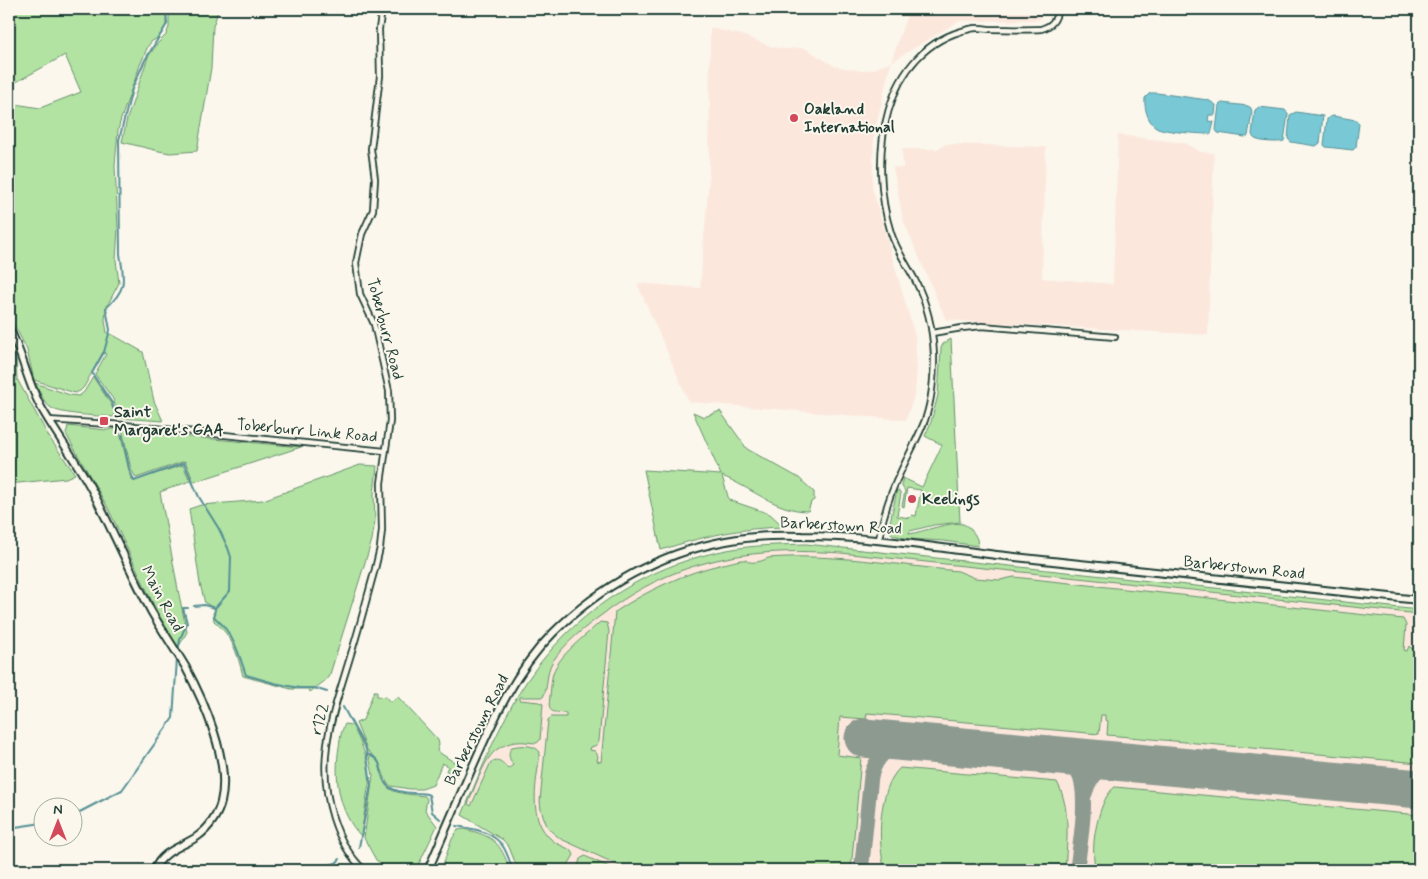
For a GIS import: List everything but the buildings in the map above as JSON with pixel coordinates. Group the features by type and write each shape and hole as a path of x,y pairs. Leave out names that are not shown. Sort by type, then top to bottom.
{"main road":[{"name":"Main Road","path":"9,328 17,343 34,394 48,420 76,462 151,611 194,684 218,744 223,770 223,793 218,812 197,837 170,851 162,858 154,870"},
{"name":"Barberstown Road","path":"428,870 502,702 536,653 552,635 591,600 610,587 647,566 696,548 725,541 776,535 879,539 1015,557 1419,600"}],"street":[{"name":"Toberburr Road","path":"375,569 382,530 381,483 390,421 389,391 374,324 360,294 356,263 362,234 373,210 375,179 371,148 380,76 379,29 382,9"},
{"path":"879,539 886,508 929,407 934,368 932,333 926,308 916,282 891,234 883,198 881,157 888,112 894,93 902,78 926,48 945,37 971,28 1042,29 1049,27 1054,21 1058,9"},
{"path":"932,333 982,326 1115,337"},
{"name":"Toberburr Link Road","path":"48,420 124,425 385,451"},
{"name":"r122","path":"364,870 348,850 337,829 328,802 325,752 335,708 375,569"}],"shaded area":[{"path":"909,9 1046,9 1039,20 959,21 891,62"},
{"path":"710,28 742,35 783,49 805,48 834,66 862,71 891,62 874,134 872,187 915,336 917,369 915,393 906,420 689,402 637,283 700,288 709,177"},
{"path":"1118,135 1185,143 1201,152 1214,153 1208,335 946,320 903,220 893,167 903,168 902,149 937,149 946,144 1046,147 1042,278 1113,284"},
{"path":"806,544 1419,610 1419,870 518,870 509,847 503,840 462,815 509,711 525,684 567,632 593,610 616,594 650,575 690,560 727,550 768,545"}],"green space":[{"path":"9,9 166,10 166,24 163,32 148,46 118,130 115,166 118,228 116,260 119,283 106,308 105,320 107,333 143,352 154,401 163,421 119,418 113,399 95,374 106,354 103,352 80,391 75,393 34,380 27,350 9,314 9,103 40,108 81,92 65,55 9,86"},
{"path":"169,9 219,9 213,26 211,68 197,151 170,153 122,142 127,119 148,57 166,35 169,27"},
{"path":"951,339 960,522 934,525 910,531 909,534 958,523 968,527 974,533 978,546 944,541 909,539 893,535 889,527 897,490 901,493 897,516 910,518 912,515 916,516 921,490 907,488 904,507 902,506 905,491 901,485 903,478 922,487 942,445 925,436 938,395 941,348 943,344"},
{"path":"9,344 16,359 17,379 49,437 75,474 66,478 9,484"},
{"path":"93,377 111,404 116,417 92,416 55,410 45,402 35,383 70,395 79,396 84,392"},
{"path":"720,411 747,449 799,478 814,492 814,500 811,502 808,511 796,510 774,503 722,476 729,500 770,514 784,527 752,529 722,534 661,550 644,470 721,475 693,412 704,417"},
{"path":"68,426 107,430 119,428 133,481 183,465 190,481 160,492 187,632 178,648 159,616 108,508 66,434"},
{"path":"122,429 301,447 194,482 185,461 136,478 131,469"},
{"path":"360,465 377,466 374,494 375,521 372,540 330,674 326,680 310,692 309,689 291,689 243,676 239,660 230,639 214,621 213,613 216,609 205,603 200,584 189,509 201,505 263,500"},
{"path":"806,544 1419,610 1419,614 841,553 776,552 716,560 659,580 631,595 596,619 576,636 553,661 543,697 520,697 520,700 543,704 540,740 537,743 520,742 503,746 492,754 482,771 468,804 471,806 491,762 499,760 508,769 513,765 509,756 509,751 512,747 531,746 540,752 535,799 536,810 544,831 552,840 572,851 574,855 565,870 518,870 509,847 503,840 462,815 496,736 527,681 548,653 599,606 628,587 659,571 692,559 737,548"},
{"path":"816,557 863,560 958,571 975,578 1000,580 1014,577 1403,619 1406,625 1404,650 1407,651 1409,646 1419,650 1419,763 1107,735 1108,721 1105,720 1105,715 1101,715 1099,734 867,713 866,719 840,717 837,755 861,758 851,870 629,870 561,839 547,826 540,801 548,720 551,717 566,717 566,713 553,712 549,706 553,673 561,659 600,622 607,623 609,631 599,741 590,750 595,751 598,756 597,761 601,762 615,612 640,596 694,572 738,561 754,562 768,558"},
{"path":"374,691 377,691 377,696 386,697 390,702 398,697 438,740 437,751 460,766 457,776 446,771 448,766 442,763 433,785 422,789 391,786 387,783 378,760 367,750 356,723 363,720"},
{"path":"345,724 352,725 356,732 368,765 369,781 361,836 347,816 339,794 338,758"},
{"path":"369,756 378,762 386,786 390,789 402,793 425,796 427,799 425,810 437,826 416,870 388,870 376,860 364,838 373,775"},
{"path":"900,768 1057,782 1064,803 1067,825 1065,870 885,870 882,859 880,832 883,802 893,777"},
{"path":"1115,787 1419,815 1419,870 1095,870 1094,845 1098,821 1106,797"},
{"path":"464,829 482,834 494,842 503,853 510,870 441,870 452,839 458,830"},
{"path":"585,856 616,870 577,870 580,859"}],"water":[{"path":"1150,93 1208,100 1216,105 1215,115 1209,115 1208,121 1214,122 1211,134 1174,131 1156,127 1148,118 1145,105 1145,98"},
{"path":"1222,103 1251,108 1252,113 1248,136 1218,133 1216,130 1219,105"},
{"path":"1259,107 1285,110 1288,114 1284,141 1263,141 1253,137 1255,110"},
{"path":"1296,112 1323,116 1320,143 1316,146 1291,142 1288,139 1290,115"},
{"path":"1333,116 1356,120 1359,124 1356,147 1353,150 1326,147 1324,145 1327,119"}],"waterway":[{"path":"116,416 112,403 92,373 104,352 110,330 106,308 118,295 123,283 120,254 119,140 132,89 145,60 167,24 166,9"},
{"path":"122,435 129,468 134,481 184,463 199,497 219,529 231,557 230,591 215,608 214,616 224,626 232,639 246,675 274,683 299,688 314,688 327,692"},
{"path":"194,606 204,605 215,608"},
{"path":"178,652 180,639 187,623 183,608 188,608"},
{"path":"82,811 122,790 173,718 177,659"},
{"path":"343,707 366,749 371,785 359,847"},
{"path":"367,754 377,760 382,777 389,787 403,792 429,795 432,812 440,819"},
{"path":"9,828 32,825"},
{"path":"456,826 483,832 495,838 504,848 513,870"},
{"path":"318,870 319,868 336,863 340,859"}],"taxiway":[{"path":"863,870 862,863 871,776 874,768 881,756 892,748 914,743"},
{"path":"1049,755 1069,764 1078,773 1081,782 1083,806 1077,870"},
{"path":"1084,796 1091,780 1101,770 1114,765 1131,763"}],"runway":[{"path":"864,738 1419,789"}],"place":[{"name":"Oakland International","path":"794,118"},
{"name":"Saint Margaret's GAA","path":"104,421"},
{"name":"Keelings","path":"912,499"}]}
